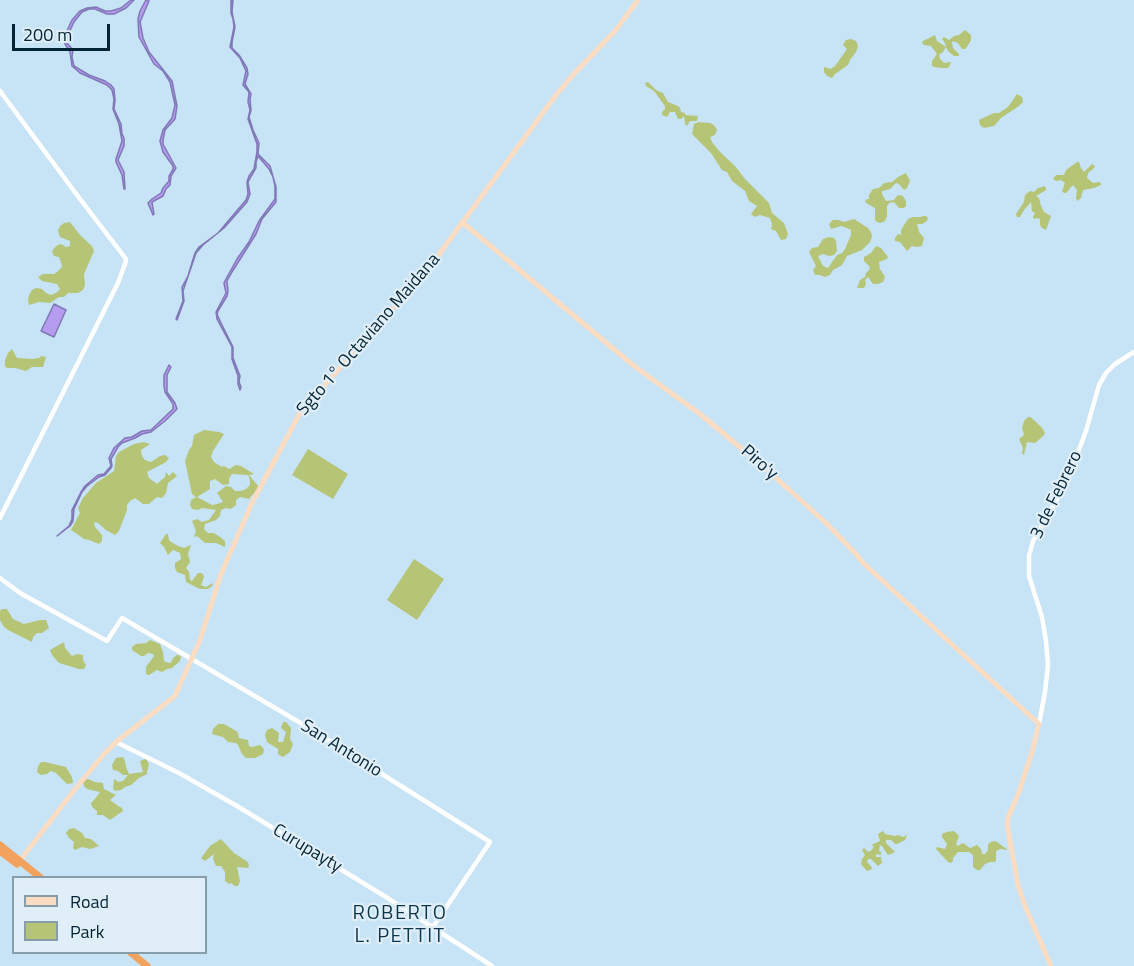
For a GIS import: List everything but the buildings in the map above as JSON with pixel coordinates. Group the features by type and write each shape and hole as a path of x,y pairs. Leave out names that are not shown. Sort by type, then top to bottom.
{"highway":[{"path":"0,845 32,876"},
{"path":"0,851 38,876"},
{"path":"132,954 147,966"},
{"path":"138,954 153,966"}],"main road":[{"name":"Sgto 1° Octaviano Maidana","path":"18,862 105,753 175,696 206,626 221,574 252,503 301,411 426,272 556,95 615,31 638,0"},
{"name":"Piro'y","path":"462,222 634,366 700,414 765,468 826,523 862,562 1039,724"},
{"path":"1039,724 1032,752 1007,824 1018,885 1051,966"}],"street":[{"path":"0,91 126,258 117,283 0,518"},
{"name":"3 de Febrero","path":"1039,724 1048,665 1042,617 1029,576 1029,556 1034,541 1063,489 1074,463 1099,385 1115,364 1134,352"},
{"name":"San Antonio","path":"0,578 14,589 107,641 122,618 304,725 490,842 433,927"},
{"name":"Curupayty","path":"117,742 179,773 237,806 386,897 492,966"}],"green space":[{"path":"965,30 971,35 971,40 965,49 953,41 953,48 959,56 954,56 942,39 944,37 949,40"},
{"path":"935,35 937,41 946,47 939,55 944,63 951,62 949,67 934,67 932,61 937,54 931,46 922,43"},
{"path":"846,40 856,41 858,46 848,65 832,78 827,76 824,67 830,69 835,66 847,49 843,45"},
{"path":"648,82 663,93 668,102 678,106 685,115 698,116 697,121 690,121 687,126 684,116 678,119 675,112 670,112 667,117 662,115 665,106 654,91 646,86 645,83"},
{"path":"1017,94 1022,97 1023,102 1019,106 1001,118 994,126 984,128 980,125 979,120 1008,107"},
{"path":"699,122 714,125 717,130 715,135 710,137 712,142 769,203 772,213 784,223 788,234 786,239 781,240 776,231 771,229 770,218 760,215 755,217 751,214 757,206 749,201 745,191 732,181 711,153 692,134 694,124"},
{"path":"1077,162 1084,172 1092,164 1095,166 1088,173 1087,178 1093,183 1100,182 1101,185 1083,190 1081,198 1077,201 1077,190 1073,185 1064,193 1062,191 1065,183 1053,179 1056,175 1064,175 1066,170"},
{"path":"906,173 910,181 907,188 904,190 896,183 890,189 882,191 882,194 886,201 894,200 898,195 903,196 906,206 899,208 894,202 889,203 885,221 877,222 875,208 865,201 869,199 873,189 879,188 884,183 892,182"},
{"path":"1045,186 1046,190 1036,196 1044,212 1051,216 1046,230 1040,225 1040,219 1034,219 1035,213 1032,211 1031,202 1020,217 1016,214 1024,202 1025,195"},
{"path":"923,216 928,218 927,221 917,224 924,238 922,246 912,246 907,251 900,242 895,241 895,238 898,234 901,235 901,230 908,219"},
{"path":"854,219 871,232 870,242 862,250 847,256 842,265 833,270 830,275 825,277 815,275 813,270 816,266 809,252 812,248 818,247 823,239 834,238 837,251 834,255 818,256 823,266 828,268 837,255 845,249 851,235 851,230 841,226 831,229 829,224 833,220 844,222"},
{"path":"70,222 94,251 84,274 83,290 78,293 68,293 50,303 39,302 29,305 29,295 32,290 42,289 51,295 60,289 57,284 42,281 38,277 43,274 54,274 62,267 59,257 54,256 52,251 61,244 66,247 70,246 70,241 60,237 58,231 64,223"},
{"path":"876,246 881,248 888,257 879,262 885,277 883,282 873,284 868,277 864,288 857,288 860,280 870,269 864,257"},
{"path":"12,349 17,358 46,357 43,367 32,367 26,371 7,368 5,360"},
{"path":"1028,417 1043,429 1045,434 1035,443 1027,442 1024,455 1019,439 1024,435 1022,428"},
{"path":"204,430 224,434 213,451 211,457 214,462 229,469 236,465 241,466 254,474 249,475 259,487 249,499 240,497 231,509 221,510 216,520 205,524 204,529 225,541 225,547 216,543 205,543 197,536 194,537 196,531 192,521 209,520 216,510 192,509 190,505 191,500 196,497 192,494 185,461 194,435","holes":["232,474 248,475 250,485 246,489 235,491 226,486 217,493 223,502 212,505 197,497 210,489 210,481 215,479 223,485 229,484"]},
{"path":"144,442 150,444 141,450 145,460 151,462 165,455 169,458 147,472 149,478 157,484 165,477 166,472 169,476 173,472 177,476 168,483 166,493 162,498 157,497 149,504 143,504 135,498 130,501 119,531 115,535 94,522 102,535 102,541 99,544 84,539 71,530 80,513 78,508 83,498 96,483 114,471 116,456 119,452 134,444"},
{"path":"308,449 348,474 333,499 292,475"},
{"path":"166,534 171,542 178,546 184,548 191,545 188,554 190,562 186,568 190,580 192,581 198,573 201,573 204,577 201,585 206,587 213,583 212,586 208,589 200,589 186,582 185,575 177,572 175,563 181,559 180,553 173,550 168,555 160,543"},
{"path":"414,559 444,579 417,620 387,600"},
{"path":"2,609 7,609 13,619 24,624 46,620 49,628 42,633 37,633 32,642 4,627 0,620"},
{"path":"150,640 160,644 165,662 171,663 177,655 181,656 180,661 172,668 162,672 157,670 149,675 146,674 146,667 154,656 153,654 148,653 141,656 132,650 132,647"},
{"path":"64,642 65,648 72,656 83,655 86,665 84,669 59,663 52,655 50,650"},
{"path":"283,722 291,728 290,739 293,744 290,752 283,757 278,754 278,749 267,742 265,735 267,730 272,728 279,733 278,742 283,742 286,732 281,728"},
{"path":"218,724 224,724 236,731 239,738 248,740 249,746 260,745 264,749 263,754 255,758 246,758 236,743 228,742 223,737 212,734"},
{"path":"123,757 129,774 143,772 140,761 146,759 149,764 147,774 131,785 115,791 113,789 114,779 118,782 123,781 128,775 113,770 112,765 116,758"},
{"path":"41,762 66,767 73,783 67,784 51,771 41,775 37,772"},
{"path":"84,780 103,783 104,789 116,795 110,800 123,811 110,820 103,815 97,815 91,803 100,792 84,786"},
{"path":"74,828 99,846 90,849 82,847 75,850 74,842 66,833 69,829"},
{"path":"883,831 885,834 895,836 907,835 905,840 897,844 886,840 895,852 888,855 880,845 881,855 876,854 876,857 881,857 882,863 878,866 868,859 867,862 872,869 867,871 861,864 865,855 862,850 864,848 868,852 872,850 874,846 871,845 880,841 878,834"},
{"path":"953,831 959,836 956,844 958,846 963,843 970,848 977,845 982,854 985,854 989,843 994,841 1008,850 996,851 995,862 985,864 980,870 973,867 973,855 969,852 958,852 951,863 948,862 936,849 937,847 945,849 947,844 942,834"},
{"path":"221,839 234,853 248,862 248,868 237,867 240,881 238,886 225,881 225,872 221,866 216,866 213,859 214,854 205,861 201,858 210,846"}],"shaded area":[{"path":"134,0 126,8 114,14 95,9 82,12 67,37 67,43 73,50 74,66 105,81 114,89 114,109 124,138 124,146 118,160 124,172 124,189 122,175 116,162 122,141 113,109 112,90 107,85 80,73 72,66 64,37 72,20 80,11 96,7 111,11 121,8"},
{"path":"146,0 149,1 140,22 143,38 149,52 172,81 177,106 175,119 165,130 163,140 176,168 163,196 152,202 153,215 148,203 161,193 173,169 163,152 160,141 163,130 172,118 175,105 170,82 163,71 154,64 139,37 138,19"},
{"path":"231,0 233,0 232,12 235,27 232,48 239,55 247,68 245,84 251,94 251,110 249,117 259,143 258,154 270,166 276,187 276,202 262,219 256,234 227,281 227,296 217,314 233,347 233,358 240,376 240,390 232,359 232,347 217,319 216,312 226,293 224,283 226,279 259,221 275,199 273,177 258,156 256,168 248,182 250,194 247,202 218,233 246,200 247,182 254,169 257,152 257,144 248,119 249,92 243,85 246,71 240,58 230,47 234,27 231,13"},
{"path":"216,234 196,253 183,291 184,301 177,320 183,301 182,287 195,253 199,247"},
{"path":"54,304 66,310 54,337 41,331"},
{"path":"169,365 171,367 167,375 167,392 177,409 151,432 122,443 118,447 111,459 112,466 111,468 105,475 99,477 82,492 74,509 73,521 70,526 57,536 69,526 72,510 85,486 98,475 104,474 111,466 109,458 114,448 125,438 151,430 173,409 173,404 165,392 164,386 164,375"}],"district":[{"name":"ROBERTO L. PETTIT","path":"400,926"}]}
